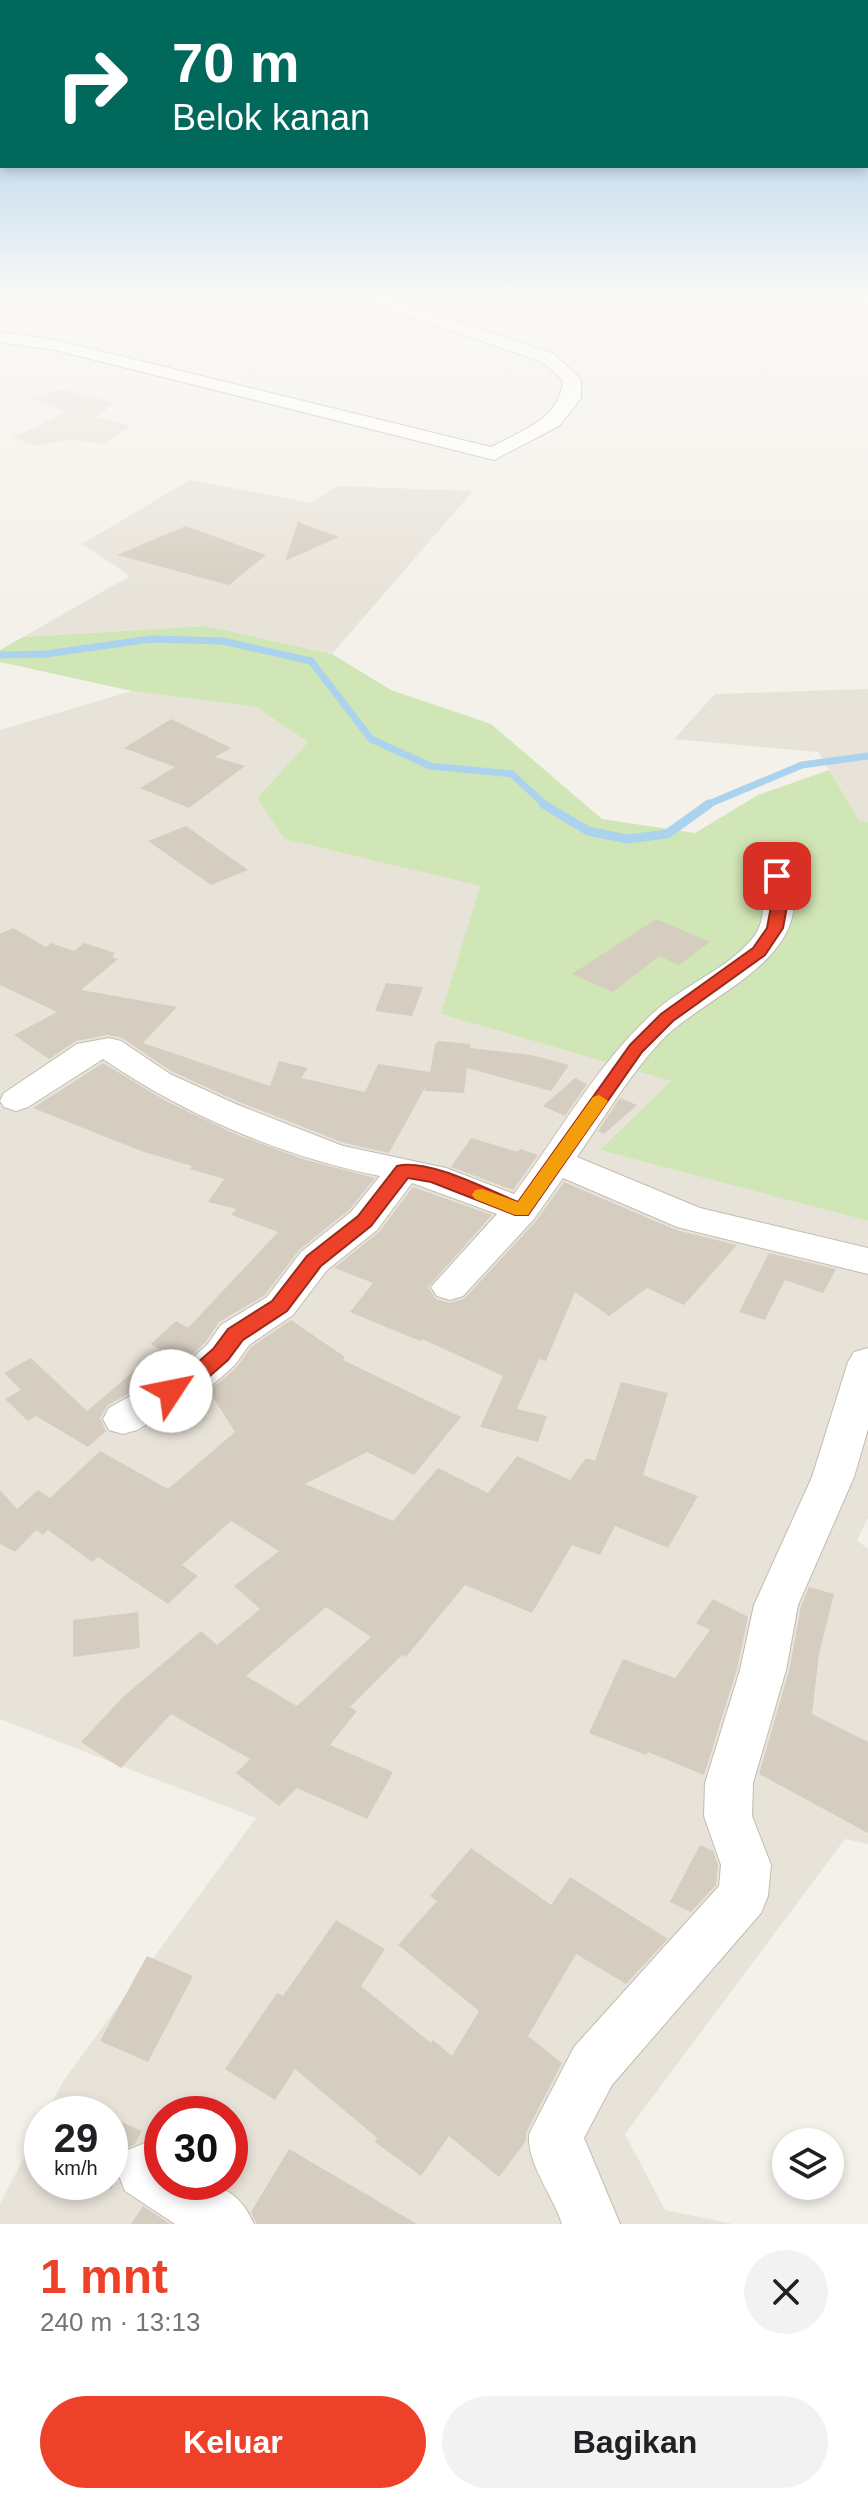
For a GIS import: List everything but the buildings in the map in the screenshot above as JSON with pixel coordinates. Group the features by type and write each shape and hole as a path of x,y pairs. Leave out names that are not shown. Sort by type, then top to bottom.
{"street":[{"path":"276,400 494,454 552,422 570,400"},
{"path":"450,1287 521,1210 636,1049 667,1017 759,951 775,928 780,901 777,876"},
{"path":"16,1100 89,1051 109,1048 158,1081 226,1113 335,1156 434,1176 521,1210"},
{"path":"556,1162 690,1218 868,1261"},
{"path":"123,1419 196,1377 221,1355 235,1335 280,1306 314,1261 364,1221 403,1171"},
{"path":"591,2224 581,2193 556,2147 557,2134 593,2066 743,1896 746,1865 728,1816 729,1783 763,1670 776,1605 833,1477 868,1362"},
{"path":"189,2200 225,2224"}],"shaded area":[{"path":"34,400 103,400 115,403 96,417 131,426 102,444 72,439 37,446 12,438 66,412"},
{"path":"190,480 312,503 337,486 473,491 332,654 206,626 23,637 130,576 82,544"},
{"path":"868,689 868,822 859,820 818,752 674,739 715,694"},
{"path":"132,691 256,707 308,742 257,798 284,839 481,886 442,1014 672,1081 601,1150 868,1221 868,1518 857,1540 868,1549 868,1844 845,1839 625,2134 665,2210 733,2224 0,2224 0,2204 24,2157 24,2200 128,2200 128,2096 56,2096 64,2080 256,1818 0,1719 0,730"}],"green space":[{"path":"206,626 332,654 391,690 491,724 602,819 695,833 758,795 829,770 859,820 868,822 868,1221 600,1150 671,1081 441,1014 480,886 284,839 257,798 308,742 256,707 132,691 0,662 0,650 23,637"}],"waterway":[{"path":"0,655 46,654 151,639 222,641 311,661 371,739 430,766 512,774 545,805"},
{"path":"704,806 802,765 868,756"},
{"path":"545,805 588,831 627,839 667,834 709,804"}],"slow traffic":[{"path":"482,1195 521,1210 599,1101"}],"route":[{"path":"171,1391 196,1377 221,1355 235,1335 280,1306 314,1261 364,1221 403,1171 434,1176 521,1210 636,1049 667,1017 759,951 775,928 780,901 777,876"}]}
